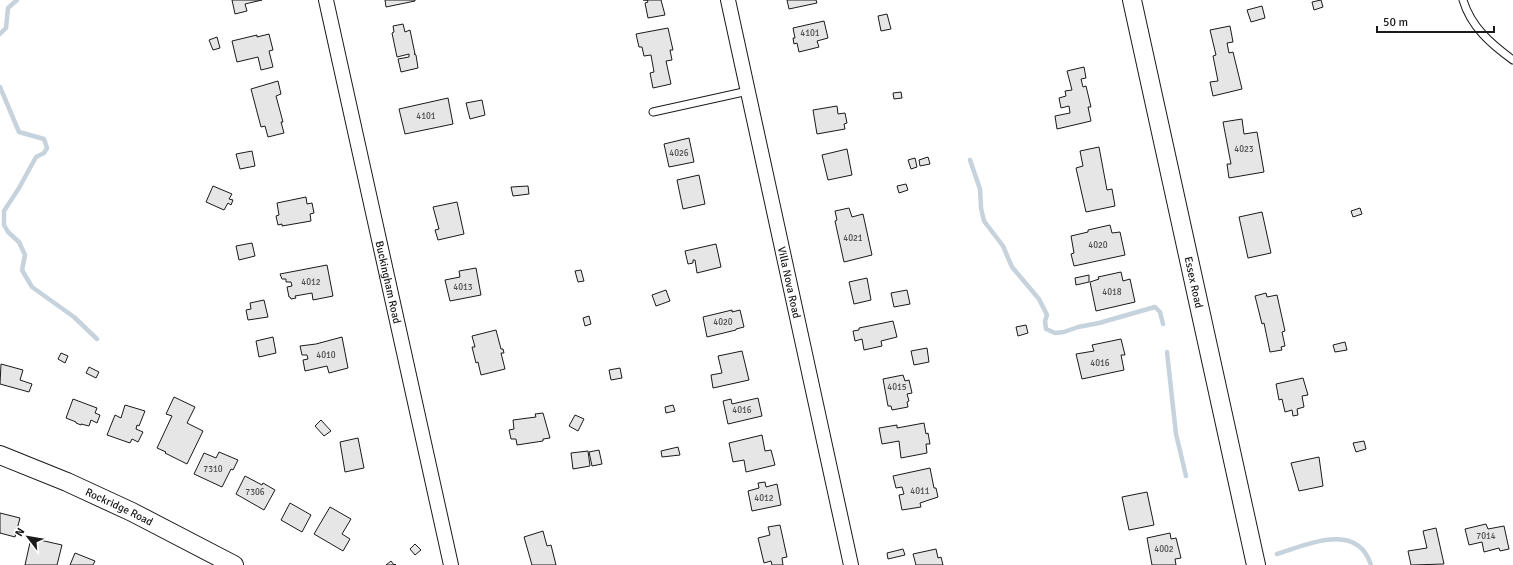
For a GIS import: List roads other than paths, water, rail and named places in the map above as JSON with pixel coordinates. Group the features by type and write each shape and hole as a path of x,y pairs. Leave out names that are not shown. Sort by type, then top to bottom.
{"street":[{"name":"Buckingham Road","path":"326,0 451,565"},
{"name":"Villa Nova Road","path":"728,0 851,565"},
{"name":"Essex Road","path":"1132,0 1256,565"},
{"name":"Rockridge Road","path":"0,455 67,482 132,512 234,565"}],"lane":[{"path":"1463,0 1474,24 1485,38 1513,60"},
{"path":"653,112 748,91"}],"waterway":[{"path":"0,34 6,28 8,8 17,0"},
{"path":"0,87 19,132 44,139 47,148 44,153 36,157 4,211 4,225 8,232 19,242 25,255 22,270 32,287 74,317 97,339"},
{"path":"970,160 980,189 981,208 984,221 1003,246 1012,267 1039,299 1047,315 1045,321 1046,329 1055,333 1064,332 1155,307 1160,312 1163,324"},
{"path":"1167,352 1176,434 1186,476"},
{"path":"1277,554 1316,542 1343,540 1355,543 1364,552 1371,565"}]}
